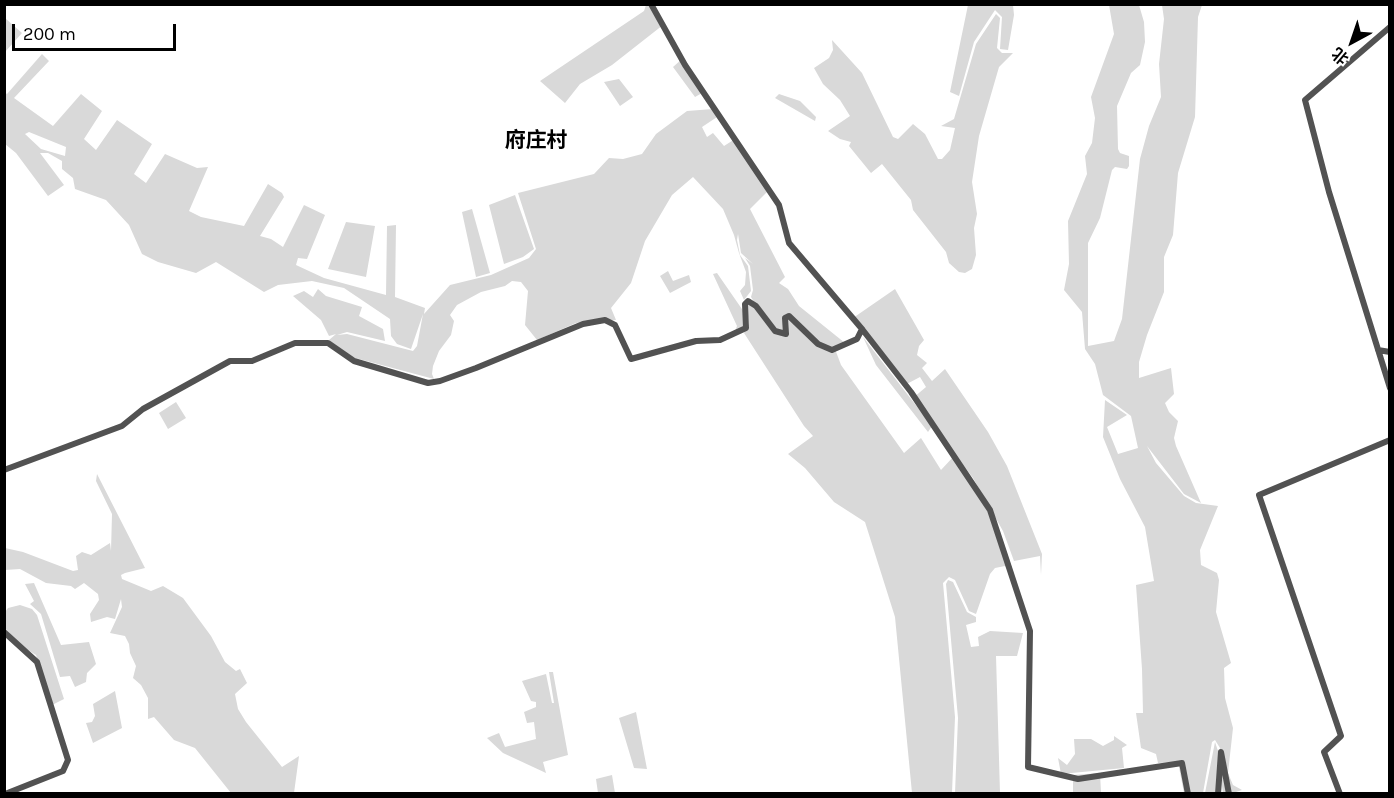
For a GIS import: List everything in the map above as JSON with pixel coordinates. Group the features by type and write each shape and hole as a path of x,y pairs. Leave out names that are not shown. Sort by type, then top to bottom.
{"street":[{"path":"651,4 685,65 779,205 789,243 862,329 911,392 990,510 1030,632 1028,767 1078,779 1182,763 1188,794"},
{"path":"1389,27 1305,100 1329,192 1389,388"},
{"path":"4,470 122,426 143,409 230,361 252,361 295,342 328,343 354,361 428,382 440,381 476,368 583,324 605,320 615,325 631,359 696,341 720,340 746,328 745,304 751,301 775,331 786,334 785,318 789,316 819,344 832,350 857,339 862,329"},
{"path":"1378,350 1389,352"},
{"path":"1340,794 1324,752 1341,735 1259,495 1389,440"},
{"path":"4,632 37,662 68,760 63,771 5,794"},
{"path":"1218,794 1221,752 1229,794"}],"shaded area":[{"path":"646,5 651,5 663,25 612,65 580,84 565,103 540,81 644,11"},
{"path":"968,5 1013,5 1014,15 1008,50 1000,49 1002,17 995,10 974,42 959,96 950,92"},
{"path":"1109,5 1139,5 1144,22 1145,42 1140,65 1131,73 1117,106 1118,149 1120,153 1129,156 1129,166 1127,169 1115,167 1112,170 1100,218 1088,243 1088,346 1114,341 1122,319 1140,159 1149,126 1161,97 1159,64 1164,19 1162,5 1202,5 1198,17 1195,117 1178,173 1173,235 1164,257 1164,292 1139,362 1139,378 1171,368 1174,394 1165,403 1169,412 1178,421 1174,438 1176,446 1201,503 1184,494 1147,446 1156,463 1184,496 1196,503 1218,506 1200,550 1201,565 1217,573 1219,580 1216,612 1231,663 1224,668 1225,698 1233,728 1228,773 1233,785 1242,790 1233,793 1223,793 1221,780 1220,793 1205,793 1215,742 1220,757 1220,748 1215,740 1212,742 1203,793 1184,793 1178,762 1158,763 1156,754 1141,748 1136,713 1143,713 1136,585 1154,581 1145,527 1120,479 1103,437 1105,400 1127,415 1107,427 1118,454 1138,448 1131,416 1103,395 1095,364 1085,349 1082,312 1064,290 1069,264 1068,221 1087,174 1085,156 1092,143 1095,118 1091,97 1114,34"},
{"path":"996,14 1000,18 997,48 1002,53 1013,53 999,67 979,136 972,182 977,214 974,228 976,255 972,269 965,273 959,272 949,263 946,252 913,210 911,200 882,164 871,173 849,146 851,142 840,139 828,131 850,116 840,100 823,84 814,68 829,58 833,50 832,40 862,73 893,137 898,139 913,124 925,134 938,159 942,159 950,150 955,128 941,126 954,119 976,44"},
{"path":"5,18 22,33 5,52"},
{"path":"42,54 49,61 14,98 53,126 81,94 102,111 84,139 96,150 117,120 152,144 134,174 146,183 165,154 197,168 208,167 189,211 201,217 244,226 268,184 282,193 284,197 260,236 271,239 283,247 304,205 325,215 307,259 298,258 296,265 324,278 386,295 387,226 396,225 395,297 425,308 424,314 450,285 491,275 529,258 536,249 518,193 594,174 609,158 623,159 642,154 656,134 687,111 713,109 720,115 702,127 707,137 713,133 724,146 735,139 771,188 750,209 785,277 779,283 788,289 799,306 845,343 835,349 841,365 904,453 921,438 941,470 954,456 1000,532 1014,574 1005,566 995,568 990,574 976,614 969,611 955,580 949,577 943,583 955,717 952,793 912,793 895,617 865,522 834,502 805,468 788,454 813,436 804,426 744,333 749,324 746,300 754,302 751,297 753,290 750,266 745,258 753,264 741,253 738,234 740,255 748,266 751,291 744,300 740,291 745,285 746,272 739,253 734,235 723,209 693,177 672,195 645,241 631,283 611,308 616,320 576,323 537,340 525,325 528,291 521,282 512,281 505,286 481,292 457,305 450,315 454,321 451,335 439,351 433,366 434,379 344,355 329,340 336,334 329,336 321,320 293,296 304,291 313,297 318,289 326,296 362,307 359,316 383,329 385,341 347,332 337,335 347,334 413,351 417,346 423,314 411,349 397,344 391,336 390,319 344,288 312,281 278,285 264,292 216,262 196,273 158,262 142,254 129,225 106,200 75,189 73,178 62,169 62,161 48,153 40,153 64,185 48,196 16,153 5,144 4,92 7,94","holes":["29,132 66,147 65,156 41,149 25,134"]},
{"path":"682,59 704,92 695,97 673,67"},
{"path":"619,79 633,97 620,106 604,82"},
{"path":"779,94 800,101 816,117 815,121 775,98"},
{"path":"515,195 534,249 523,257 504,264 489,205"},
{"path":"472,209 490,273 476,277 462,212"},
{"path":"346,222 375,226 366,277 328,269"},
{"path":"668,271 673,281 689,275 691,282 670,293 660,276"},
{"path":"717,273 744,312 747,322 742,331 735,331 737,326 713,274"},
{"path":"895,289 924,340 919,346 917,355 927,363 922,368 932,381 945,369 988,432 1007,466 1042,554 1041,575 1040,556 1014,561 1003,531 973,478 913,398 926,387 920,377 903,386 853,318"},
{"path":"863,337 932,426 928,432 876,365"},
{"path":"176,402 186,418 168,429 159,413"},
{"path":"97,474 145,568 125,573 121,575 122,579 151,591 163,586 183,598 211,636 225,662 236,671 240,669 247,683 235,694 238,709 246,722 282,767 299,756 294,793 231,793 195,748 174,740 154,717 148,719 148,698 141,685 133,678 136,666 129,644 125,636 110,633 122,607 121,599 115,619 107,617 91,622 90,614 99,600 98,594 84,583 75,589 71,586 46,583 20,569 5,570 5,548 23,552 73,571 78,570 76,556 82,552 91,555 110,543 111,551 112,514 96,481"},
{"path":"948,580 953,582 967,612 976,617 976,622 966,625 971,647 979,646 978,637 990,631 1023,633 1017,656 996,656 1000,793 955,793 958,718 946,584"},
{"path":"34,583 61,645 89,642 96,664 87,673 86,682 75,687 70,676 60,677 41,614 30,604 34,601 25,584"},
{"path":"20,605 32,609 37,615 64,699 52,705 36,655 20,645 5,628 5,612 8,608"},
{"path":"549,672 553,672 568,755 543,762 546,773 503,753 487,738 499,733 505,747 536,739 534,722 527,723 524,712 536,707 536,702 531,701 522,681 546,674 552,703 554,703"},
{"path":"115,691 122,728 93,743 86,723 92,722 95,716 93,704"},
{"path":"636,712 647,769 634,768 619,718"},
{"path":"1114,736 1127,745 1122,748 1124,768 1061,774 1058,758 1067,765 1075,754 1074,739 1091,739 1103,746 1114,740"},
{"path":"1100,773 1101,793 1073,794 1073,775"},
{"path":"612,775 615,793 598,793 596,779"}],"district":[{"name":"府庄村","path":"536,141"}]}
